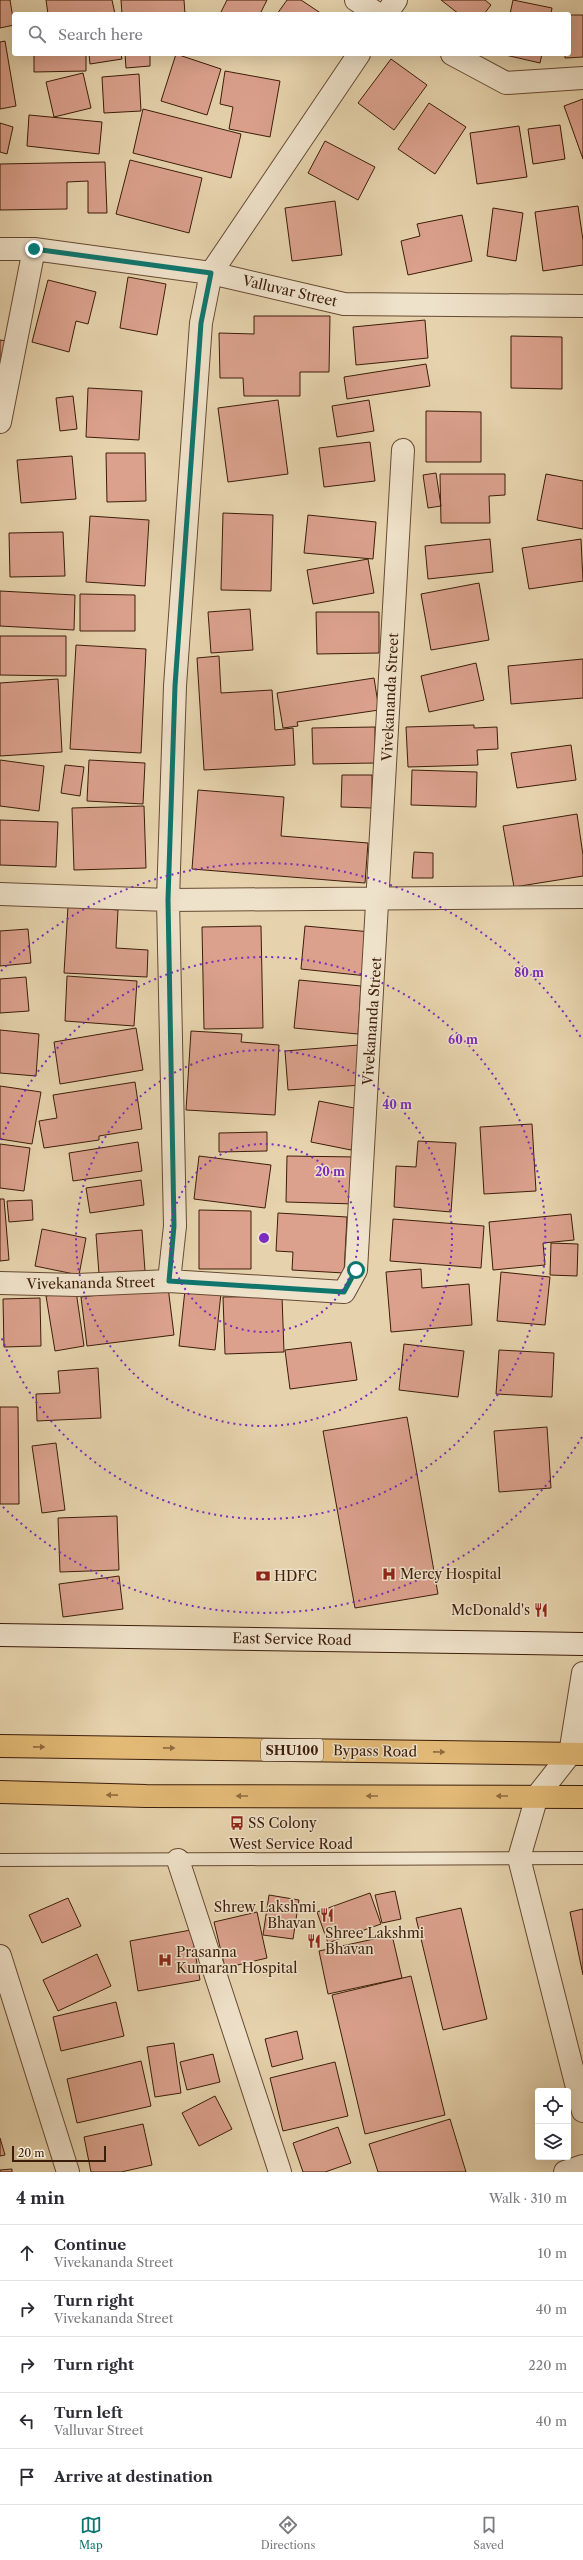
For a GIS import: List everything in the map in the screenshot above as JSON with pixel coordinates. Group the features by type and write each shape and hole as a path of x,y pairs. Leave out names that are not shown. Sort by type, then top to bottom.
{"main road":[{"name":"Bypass Road","path":"0,1746 576,1754"},
{"path":"0,1792 146,1796 583,1797"}],"street":[{"path":"356,0 375,12"},
{"path":"387,12 396,0"},
{"path":"169,1281 174,1226 168,900 176,678 201,323 211,273 358,56"},
{"path":"456,56 506,83 583,78"},
{"name":"Valluvar Street","path":"0,249 34,249 211,273 344,304 583,306"},
{"path":"0,422 34,249"},
{"name":"Vivekananda Street","path":"0,1283 77,1284 169,1281 344,1292 356,1270 379,898 403,450"},
{"path":"0,894 168,900 583,898"},
{"name":"East Service Road","path":"0,1635 583,1644"},
{"path":"583,1673 576,1754 537,1796 519,1858 583,2111"},
{"path":"178,1860 280,2172"},
{"path":"0,1956 4,1982 68,2172"},
{"path":"565,2172 583,2166"}],"lane":[{"name":"West Service Road","path":"0,1860 583,1858"}],"building":[{"path":"0,0 10,0 12,25 0,28"},
{"path":"46,0 112,0 115,12 48,12"},
{"path":"121,0 184,0 185,12 122,12"},
{"path":"227,0 267,0 261,12 221,12"},
{"path":"287,0 301,0 319,12 278,12"},
{"path":"441,0 485,0 491,5 486,12 456,12"},
{"path":"513,0 552,8 551,12 510,12"},
{"path":"571,15 583,15 583,57 565,58 565,56 571,56"},
{"path":"5,41 16,106 0,109 0,42"},
{"path":"34,56 86,56 86,71 34,72"},
{"path":"89,56 121,56 122,59 90,64"},
{"path":"125,56 150,56 150,66 126,68"},
{"path":"175,56 182,56 221,69 207,115 161,101"},
{"path":"510,56 542,56 540,63"},
{"path":"391,59 427,85 394,130 358,103"},
{"path":"225,71 280,81 270,137 229,129 233,107 220,104"},
{"path":"83,73 91,108 54,117 46,82"},
{"path":"139,74 141,111 104,113 102,77"},
{"path":"583,99 583,159 564,106"},
{"path":"429,103 466,127 435,174 398,149"},
{"path":"143,109 241,134 231,178 133,153"},
{"path":"29,115 102,122 99,154 27,146"},
{"path":"0,123 13,127 7,154 0,152"},
{"path":"560,125 565,159 533,164 528,129"},
{"path":"519,126 527,177 477,184 470,133"},
{"path":"325,141 375,167 358,200 308,173"},
{"path":"130,160 202,178 189,233 116,214"},
{"path":"105,162 107,213 88,213 88,181 67,182 67,209 0,210 0,164"},
{"path":"335,201 342,255 292,261 285,208"},
{"path":"578,206 583,240 583,265 543,271 535,212"},
{"path":"493,208 523,213 516,261 487,256"},
{"path":"462,215 472,261 408,275 401,241 420,236 417,224"},
{"path":"128,277 166,284 157,335 120,328"},
{"path":"48,280 96,292 88,324 76,321 69,352 32,342"},
{"path":"254,316 330,316 329,372 300,372 300,396 244,396 243,378 220,378 219,333 254,334"},
{"path":"425,320 428,358 356,365 353,327"},
{"path":"511,336 562,337 562,389 511,388"},
{"path":"0,340 7,341 0,380"},
{"path":"426,364 430,386 347,399 344,377"},
{"path":"88,388 142,391 139,440 86,437"},
{"path":"73,396 77,429 60,431 56,398"},
{"path":"278,400 288,474 228,482 218,408"},
{"path":"369,400 374,431 337,437 332,406"},
{"path":"426,411 481,412 481,462 426,462"},
{"path":"370,442 375,481 324,487 319,448"},
{"path":"106,453 145,453 146,501 107,502"},
{"path":"72,456 76,499 21,503 17,460"},
{"path":"436,473 441,506 428,508 423,475"},
{"path":"440,474 505,474 505,495 489,496 490,523 441,523"},
{"path":"546,474 583,481 583,529 537,520"},
{"path":"223,513 273,515 271,591 221,590"},
{"path":"308,515 376,522 373,559 304,553"},
{"path":"90,516 149,520 145,586 86,582"},
{"path":"63,532 65,576 10,577 9,533"},
{"path":"490,539 493,572 428,579 425,546"},
{"path":"581,539 583,581 529,589 522,548"},
{"path":"368,559 374,593 313,604 307,570"},
{"path":"479,583 489,640 431,650 421,594"},
{"path":"0,591 75,595 74,630 0,626"},
{"path":"80,594 135,595 135,631 80,631"},
{"path":"250,609 253,650 211,653 208,612"},
{"path":"316,612 379,612 379,653 317,654"},
{"path":"0,636 66,636 66,676 0,675"},
{"path":"76,645 146,649 141,753 70,749"},
{"path":"219,656 221,693 272,690 275,730 293,728 295,765 204,770 197,658"},
{"path":"583,659 583,698 511,704 508,666"},
{"path":"476,663 484,700 429,712 421,676"},
{"path":"374,678 379,710 297,722 298,726 283,728 277,693"},
{"path":"58,679 62,752 0,756 0,683"},
{"path":"474,725 474,728 497,727 498,749 477,750 478,765 408,767 406,727"},
{"path":"375,727 375,763 313,764 312,728"},
{"path":"571,745 576,780 517,788 511,753"},
{"path":"0,760 44,766 39,811 0,806"},
{"path":"89,760 145,763 143,804 87,801"},
{"path":"65,765 84,767 80,796 61,793"},
{"path":"412,770 477,772 476,807 411,805"},
{"path":"342,775 372,775 372,808 341,807"},
{"path":"198,790 284,797 281,836 368,843 365,883 192,869"},
{"path":"144,806 146,868 74,870 72,808"},
{"path":"577,814 583,855 583,876 514,887 503,826"},
{"path":"0,820 58,822 56,867 0,865"},
{"path":"414,852 433,853 433,878 412,878"},
{"path":"68,906 118,910 116,948 148,950 147,977 64,973"},
{"path":"261,926 263,1028 204,1029 202,927"},
{"path":"305,926 371,932 367,976 301,969"},
{"path":"28,929 31,963 0,966 0,931"},
{"path":"67,976 137,981 134,1026 65,1021"},
{"path":"26,977 29,1011 0,1013 0,979"},
{"path":"299,980 361,986 358,1034 294,1028"},
{"path":"136,1028 143,1070 60,1084 54,1042"},
{"path":"0,1030 39,1034 36,1076 0,1073"},
{"path":"191,1031 242,1034 241,1042 279,1045 275,1115 186,1110"},
{"path":"359,1045 362,1085 288,1090 285,1051"},
{"path":"135,1082 142,1129 99,1136 99,1140 44,1148 39,1121 57,1118 53,1095"},
{"path":"0,1086 41,1092 32,1144 0,1139"},
{"path":"319,1101 359,1109 351,1150 311,1142"},
{"path":"532,1124 536,1191 484,1194 480,1127"},
{"path":"267,1132 267,1151 219,1152 219,1133"},
{"path":"418,1141 456,1143 451,1212 394,1207 396,1166 416,1167"},
{"path":"138,1142 142,1171 73,1181 69,1153"},
{"path":"0,1144 30,1148 24,1191 0,1188"},
{"path":"199,1156 271,1165 265,1208 194,1199"},
{"path":"287,1156 357,1157 356,1204 286,1202"},
{"path":"141,1180 144,1205 90,1213 86,1188"},
{"path":"0,1199 4,1199 9,1260 0,1261"},
{"path":"32,1200 33,1220 9,1222 7,1201"},
{"path":"199,1210 251,1211 251,1269 199,1269"},
{"path":"278,1213 347,1217 344,1273 292,1270 293,1252 276,1251"},
{"path":"571,1214 574,1240 543,1243 545,1265 493,1270 489,1222"},
{"path":"393,1219 484,1226 481,1268 390,1261"},
{"path":"42,1229 86,1238 79,1275 35,1266"},
{"path":"142,1230 145,1271 99,1274 96,1234"},
{"path":"551,1243 578,1244 577,1276 550,1275"},
{"path":"421,1269 422,1288 469,1284 472,1325 391,1332 386,1272"},
{"path":"501,1272 550,1277 545,1325 497,1321"},
{"path":"168,1287 174,1335 87,1346 81,1297"},
{"path":"185,1290 221,1293 215,1350 179,1346"},
{"path":"76,1291 84,1346 55,1351 46,1296"},
{"path":"282,1296 284,1352 225,1354 223,1297"},
{"path":"40,1298 41,1346 4,1347 3,1299"},
{"path":"351,1342 357,1380 290,1389 285,1350"},
{"path":"404,1344 464,1351 458,1397 399,1390"},
{"path":"499,1350 554,1353 552,1397 496,1394"},
{"path":"98,1368 101,1418 37,1421 36,1394 60,1393 58,1371"},
{"path":"0,1407 18,1407 19,1504 0,1504"},
{"path":"407,1417 438,1594 355,1608 323,1431"},
{"path":"547,1427 551,1488 499,1492 494,1431"},
{"path":"56,1443 65,1510 42,1513 32,1446"},
{"path":"117,1516 119,1570 60,1572 58,1518"},
{"path":"119,1576 123,1609 63,1617 59,1584"},
{"path":"395,1891 401,1919 382,1923 375,1895"},
{"path":"370,1893 381,1924 328,1943 317,1912"},
{"path":"269,1895 299,1900 293,1939 263,1935"},
{"path":"68,1898 81,1926 42,1943 29,1915"},
{"path":"461,1908 487,2019 443,2030 416,1918"},
{"path":"583,1909 583,1975 570,1912"},
{"path":"257,1912 267,1958 225,1968 214,1922"},
{"name":"Prasanna Kumaran Hospital","path":"191,1930 200,1980 138,1991 130,1941"},
{"path":"392,1935 402,1978 328,1994 319,1951"},
{"path":"97,1954 111,1986 58,2011 43,1980"},
{"path":"411,1976 445,2115 365,2134 332,1995"},
{"path":"116,2002 124,2036 61,2051 53,2017"},
{"path":"297,2031 303,2059 272,2067 265,2039"},
{"path":"174,2043 181,2093 155,2097 147,2047"},
{"path":"213,2054 220,2082 187,2090 180,2062"},
{"path":"141,2061 151,2106 77,2123 67,2079"},
{"path":"335,2062 348,2116 283,2131 270,2078"},
{"path":"215,2096 232,2129 199,2146 182,2113"},
{"path":"450,2119 466,2172 378,2172 369,2144"},
{"path":"143,2124 152,2165 121,2172 91,2172 84,2137"},
{"path":"338,2127 351,2163 325,2172 303,2172 293,2143"},
{"path":"0,2138 5,2155 0,2156"},
{"path":"12,2169 12,2172 0,2172 0,2170"}],"place":[{"name":"Mercy Hospital","path":"389,1574"},
{"name":"HDFC","path":"263,1576"},
{"name":"McDonald's","path":"541,1610"},
{"name":"SS Colony","path":"237,1823"},
{"name":"Shrew Lakshmi Bhavan","path":"327,1915"},
{"name":"Shree Lakshmi Bhavan","path":"314,1941"},
{"name":"Prasanna Kumaran Hospital","path":"165,1960"}],"route":[{"path":"34,249 211,273 201,323 175,686 168,900 174,1226 169,1281 276,1286 344,1292 356,1270"}]}
